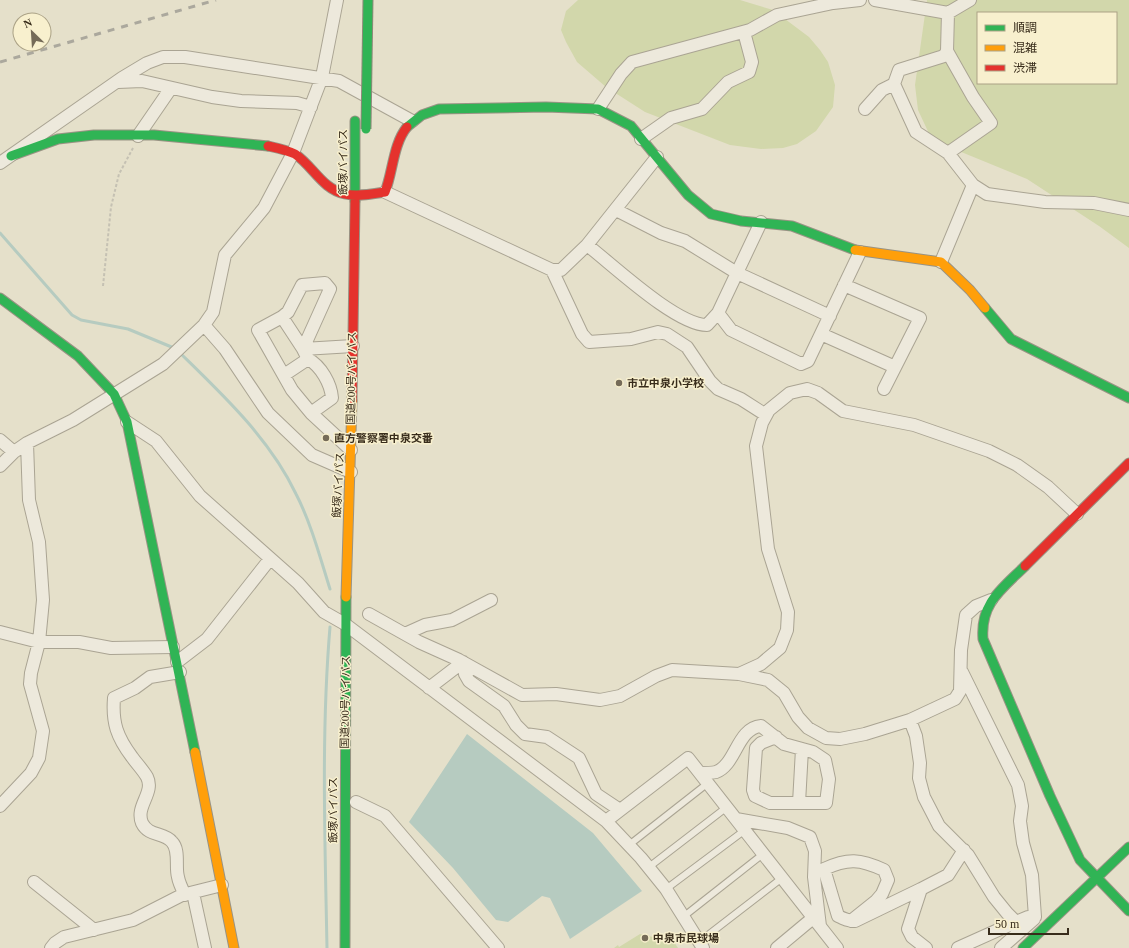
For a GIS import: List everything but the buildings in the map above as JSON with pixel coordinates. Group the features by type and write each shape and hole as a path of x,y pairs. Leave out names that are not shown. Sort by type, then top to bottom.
{"main road":[{"path":"366,132 368,0"},
{"path":"355,98 356,76"},
{"path":"11,156 35,145 73,137 107,135 186,138 274,148 293,153 334,191 355,195 367,195 385,192 389,185 398,142 412,121 429,112 439,109 546,107 598,109 631,126 688,195 711,214 741,221 792,226 860,252 941,262 970,290 1012,339 1129,398"},
{"name":"飯塚バイパス","path":"345,948 345,624 352,450 355,117"},
{"path":"0,298 44,328 78,356 114,394 127,422 152,534 234,948"},
{"path":"1129,463 991,600 984,612 982,624 983,638 1050,796 1080,860 1129,911"},
{"path":"358,639 363,616"},
{"path":"1023,948 1129,847"}],"street":[{"path":"0,466 14,452 27,443 73,420 163,364 204,325 213,312 225,255 264,208 293,153 322,77 337,0"},
{"path":"598,109 621,74 632,62 744,32 777,15 833,3 860,0"},
{"path":"875,0 948,12 970,0"},
{"path":"948,12 947,52 973,98 991,122 948,154"},
{"path":"641,139 671,118 702,108 728,82 748,72 752,62 744,32"},
{"path":"865,109 882,90 894,84 899,70 944,56 947,52"},
{"path":"0,163 116,82 148,62 163,57 185,57 322,77 339,82 412,121"},
{"path":"116,82 142,81 227,99 297,103 311,107"},
{"path":"894,84 916,132 948,154 973,185 987,194 1045,202 1094,203 1129,210"},
{"path":"138,136 171,88"},
{"path":"385,192 552,270 561,270 587,244 658,157"},
{"path":"941,262 973,185"},
{"path":"616,210 661,233 685,241 737,273 830,316"},
{"path":"587,244 669,310 700,325 707,325 718,313 761,222"},
{"path":"718,313 731,330 801,364 808,360 860,252"},
{"path":"552,270 582,334 589,342 631,339 658,332 667,334 687,347 710,381 718,389 741,399 766,415"},
{"path":"284,375 305,354 330,289 325,283 302,285 288,312 282,317 258,330 292,390 310,413 352,450"},
{"path":"844,285 920,318 884,389"},
{"path":"282,317 305,354 314,362 331,388 332,398 310,413"},
{"path":"204,325 225,349 268,413 312,455 351,472"},
{"path":"821,334 895,367"},
{"path":"305,354 353,346"},
{"path":"739,674 761,664 780,648 787,630 788,612 768,549 756,446 762,423 766,415 778,402 790,393 807,389 818,393 843,411 914,425 989,451 1023,470 1048,487 1077,514"},
{"path":"127,422 156,441 200,496 298,582 324,612 345,624 358,639 429,688 606,820 649,867 666,889 701,945"},
{"path":"0,440 14,452"},
{"path":"0,806 31,773 39,758 43,731 30,684 30,673 39,642 43,600 39,542 29,500 27,443"},
{"path":"205,948 189,894 178,876 175,846 172,841 164,836 151,833 142,824 140,810 148,790 149,782 147,776 116,733 113,712 114,698 135,688 150,677 178,667 207,639 270,559"},
{"path":"405,634 425,625 452,620 491,600"},
{"path":"363,616 463,662 522,695 556,694 600,700 620,696 656,676 672,670 739,674 768,680 784,693 798,718 808,728 826,738 840,739 852,737 910,720 955,699 960,691 961,650 966,615 976,606 991,600"},
{"path":"0,632 39,642 79,642 111,648 173,646"},
{"path":"429,688 463,662"},
{"path":"463,662 465,674 469,681 504,706 516,725 525,734 548,737 579,758 596,794 620,810"},
{"path":"960,669 1018,785 1022,806 1020,822 1023,843 1032,875 1036,917"},
{"path":"910,720 916,736 920,763 919,778 924,797 939,826 964,850 975,864 994,897 1016,922"},
{"path":"700,773 716,772 724,767 748,731 754,726 761,726 776,737 784,744 802,748 825,760 829,779 826,803 770,803 755,796 753,790 756,748 761,743 776,737"},
{"path":"799,803 802,748"},
{"path":"606,820 688,758 817,922 833,946"},
{"path":"356,802 385,816 498,948"},
{"path":"736,819 788,828 810,837 819,868 838,916 851,921 854,921 948,875 964,850"},
{"path":"819,868 841,862 857,860 884,870 888,880 882,894 851,921"},
{"path":"817,922 819,868"},
{"path":"34,882 94,930"},
{"path":"51,948 55,943 64,937 133,920 189,894 222,885"},
{"path":"921,889 908,929 912,937 926,948"},
{"path":"958,948 1028,917 1042,918 1048,925"},
{"path":"1001,948 1036,917"},
{"path":"777,948 817,922"}],"lane":[{"path":"629,845 708,783"},
{"path":"649,867 726,807"},
{"path":"666,889 745,830"},
{"path":"683,917 763,854"},
{"path":"701,945 782,878"}],"path":[{"path":"103,286 111,207 120,174 138,136"}],"green space":[{"path":"578,0 740,0 773,10 809,37 828,62 835,85 833,107 816,131 797,144 783,148 761,149 730,145 645,112 606,87 577,62 561,30 566,11"},
{"path":"927,0 1129,0 1129,248 1099,226 1027,179 932,140 918,110 915,85"},
{"name":"中泉市民球場","path":"640,934 674,942 678,948 614,948 618,945 619,947"}],"shaded area":[{"path":"467,734 593,833 642,891 570,939 550,898 542,896 508,922 496,920 453,868 409,822"}],"waterway":[{"path":"0,233 72,315 81,320 128,329 174,348"},
{"path":"180,353 229,402 259,436 273,455 296,494 306,517 315,540 330,589"},
{"path":"327,948 325,707 330,627"}],"railway":[{"path":"0,62 216,0"}],"traffic: fast":[{"path":"366,129 368,0"},
{"path":"407,127 422,115 439,109 546,107 598,109 631,126 688,195 711,214 741,221 792,226 855,250"},
{"path":"355,121 355,201"},
{"path":"11,156 58,139 94,135 154,135 268,146"},
{"path":"0,298 78,356 114,394 127,422 195,752"},
{"path":"985,308 1011,339 1129,398"},
{"path":"1025,566 1001,590 989,606 983,626 983,639 1050,796 1080,860 1129,911"},
{"path":"345,948 346,597"},
{"path":"1023,948 1129,847"}],"traffic: slow":[{"path":"855,250 941,262 970,290 985,308"},
{"path":"346,597 352,401"},
{"path":"195,752 234,948"}],"traffic: jam":[{"path":"268,146 295,154 324,182 337,191 350,195 385,192 396,150 402,134 407,127"},
{"path":"352,401 355,201"},
{"path":"1025,566 1129,463"}],"place":[{"name":"市立中泉小学校","path":"619,383"},
{"name":"直方警察署中泉交番","path":"326,438"},
{"name":"中泉市民球場","path":"645,938"}]}
